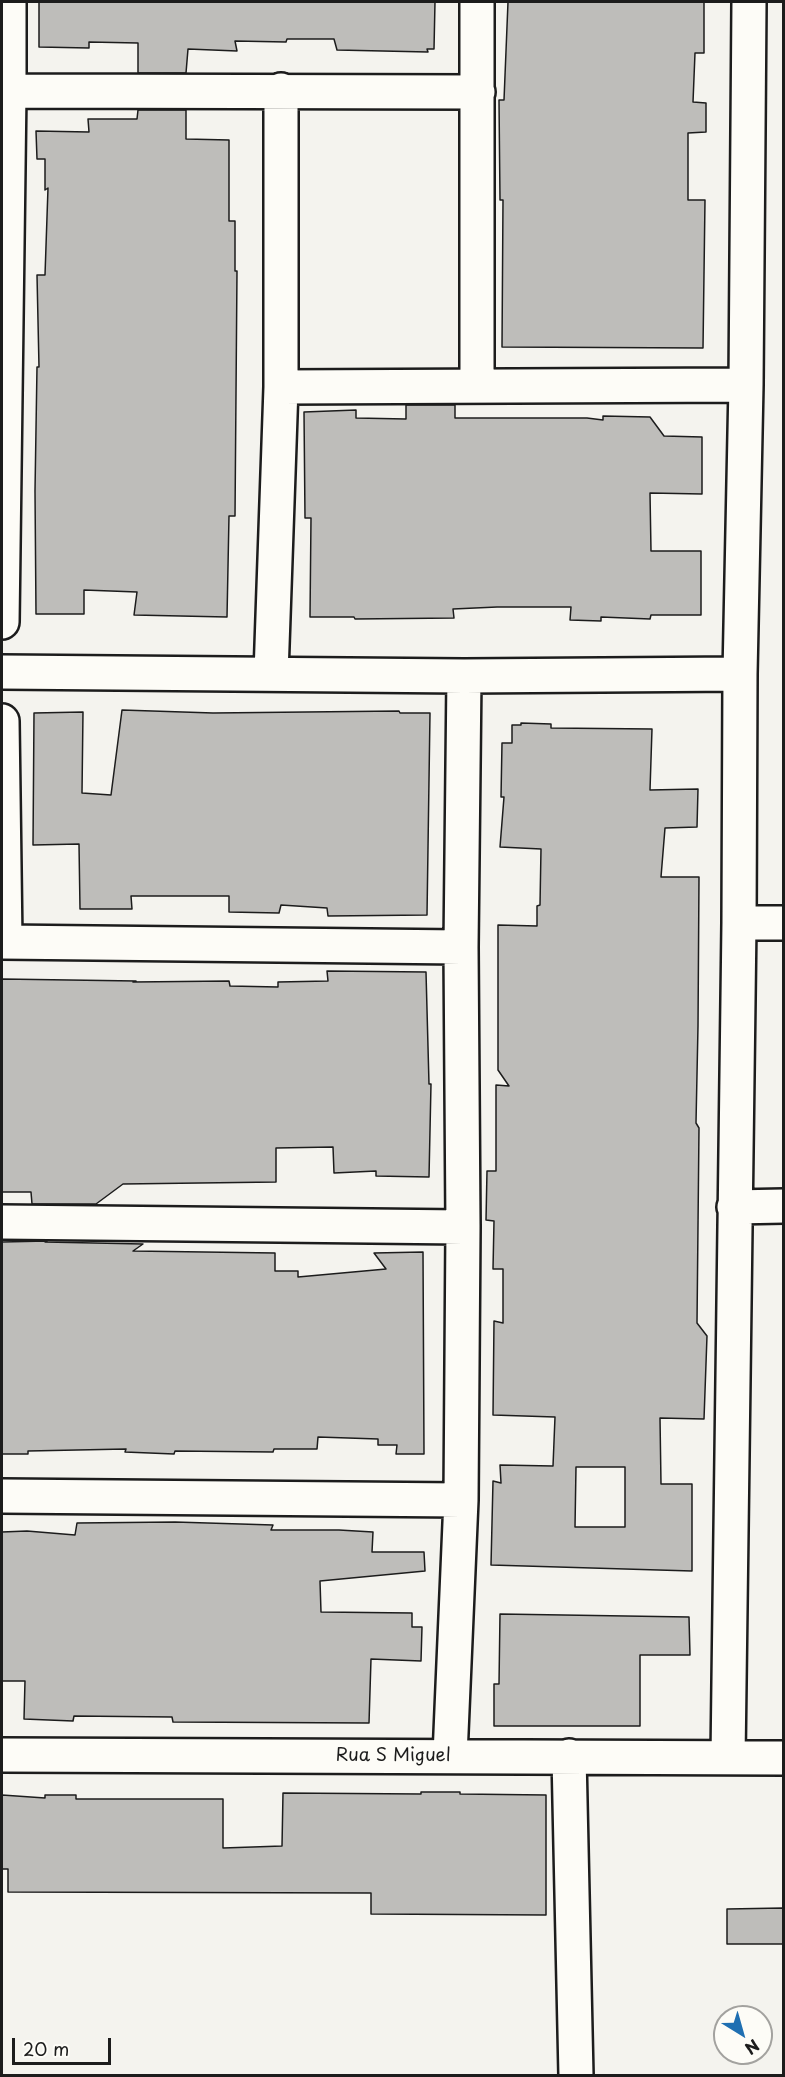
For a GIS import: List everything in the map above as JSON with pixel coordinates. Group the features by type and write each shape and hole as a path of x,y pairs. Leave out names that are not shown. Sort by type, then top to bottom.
{"street":[{"path":"2,622 9,2"},
{"path":"477,2 477,386"},
{"path":"728,1758 734,1207 740,922 740,674 746,385 749,2"},
{"path":"271,674 281,387 281,90"},
{"path":"9,91 478,92"},
{"path":"281,387 746,385"},
{"path":"2,672 464,676 740,674"},
{"path":"450,1756 461,1500 463,1227 461,947 464,676"},
{"path":"2,722 3,942 461,947"},
{"path":"740,922 783,923"},
{"path":"734,1207 783,1206"},
{"path":"2,1222 463,1227"},
{"path":"2,1496 461,1500"},
{"name":"Rua S Miguel","path":"2,1755 783,1758"},
{"path":"569,1756 576,2076"}],"building":[{"path":"39,2 435,2 434,49 427,49 428,52 337,50 334,39 287,39 286,42 235,41 237,51 188,49 186,73 138,73 138,43 89,42 89,48 39,47"},
{"path":"508,2 704,2 704,53 695,53 693,102 706,103 706,132 688,133 688,200 705,200 703,348 502,347 503,200 500,200 499,100 504,100"},
{"path":"138,110 186,110 186,139 229,140 229,221 235,221 235,271 237,271 235,516 229,516 227,617 134,615 137,592 84,590 84,614 36,614 35,491 37,367 39,367 37,275 45,275 48,188 45,190 45,159 37,159 36,131 89,132 88,119 137,119"},
{"path":"406,405 455,405 455,418 603,420 603,416 650,417 664,436 702,437 702,494 650,493 651,551 701,551 701,615 651,615 650,619 601,617 601,621 570,620 571,607 497,607 453,609 454,618 310,617 311,518 305,518 304,412 356,410 356,418 406,419"},
{"path":"122,710 213,713 399,711 400,713 430,713 427,915 328,916 327,908 281,905 279,913 229,912 229,896 131,896 132,909 80,909 79,844 33,845 34,713 83,712 82,793 111,795"},
{"path":"521,723 551,724 551,728 652,729 650,790 698,789 697,827 665,828 661,877 699,877 696,1123 699,1128 697,1323 707,1336 704,1419 660,1418 661,1484 692,1484 692,1571 491,1565 493,1481 501,1483 500,1465 553,1466 555,1417 493,1415 494,1321 503,1323 503,1269 493,1269 494,1221 486,1220 487,1171 496,1171 496,1085 509,1086 498,1070 498,925 537,926 537,906 540,905 541,849 500,847 504,797 501,797 502,743 512,743 512,725 521,725","holes":["576,1467 625,1467 625,1527 575,1527"]},
{"path":"327,971 426,972 429,1084 431,1084 429,1177 376,1176 376,1171 334,1173 333,1147 276,1148 276,1182 123,1184 96,1204 32,1204 31,1192 2,1192 2,979 136,981 133,982 229,981 230,986 278,987 278,982 328,981"},
{"path":"47,1241 45,1242 143,1244 133,1251 275,1253 275,1271 298,1271 298,1277 386,1269 374,1253 423,1252 424,1454 396,1454 397,1445 378,1445 378,1439 318,1437 317,1449 274,1449 273,1452 175,1451 174,1454 125,1452 126,1449 28,1451 28,1454 2,1454 2,1242"},
{"path":"175,1522 273,1525 271,1530 373,1532 372,1552 424,1552 425,1571 320,1581 321,1612 412,1613 412,1627 422,1627 421,1661 371,1659 369,1723 173,1722 172,1717 74,1716 73,1721 24,1719 25,1681 2,1681 2,1532 27,1531 75,1535 77,1523"},
{"path":"500,1614 689,1617 690,1655 640,1655 640,1726 494,1726 494,1684 499,1684"},
{"path":"421,1792 546,1795 546,1915 371,1914 371,1893 8,1892 8,1869 2,1869 2,1795 45,1798 45,1795 76,1795 76,1799 223,1799 223,1848 282,1846 283,1793 421,1794"},
{"path":"783,1908 783,1944 727,1944 727,1909"}]}
